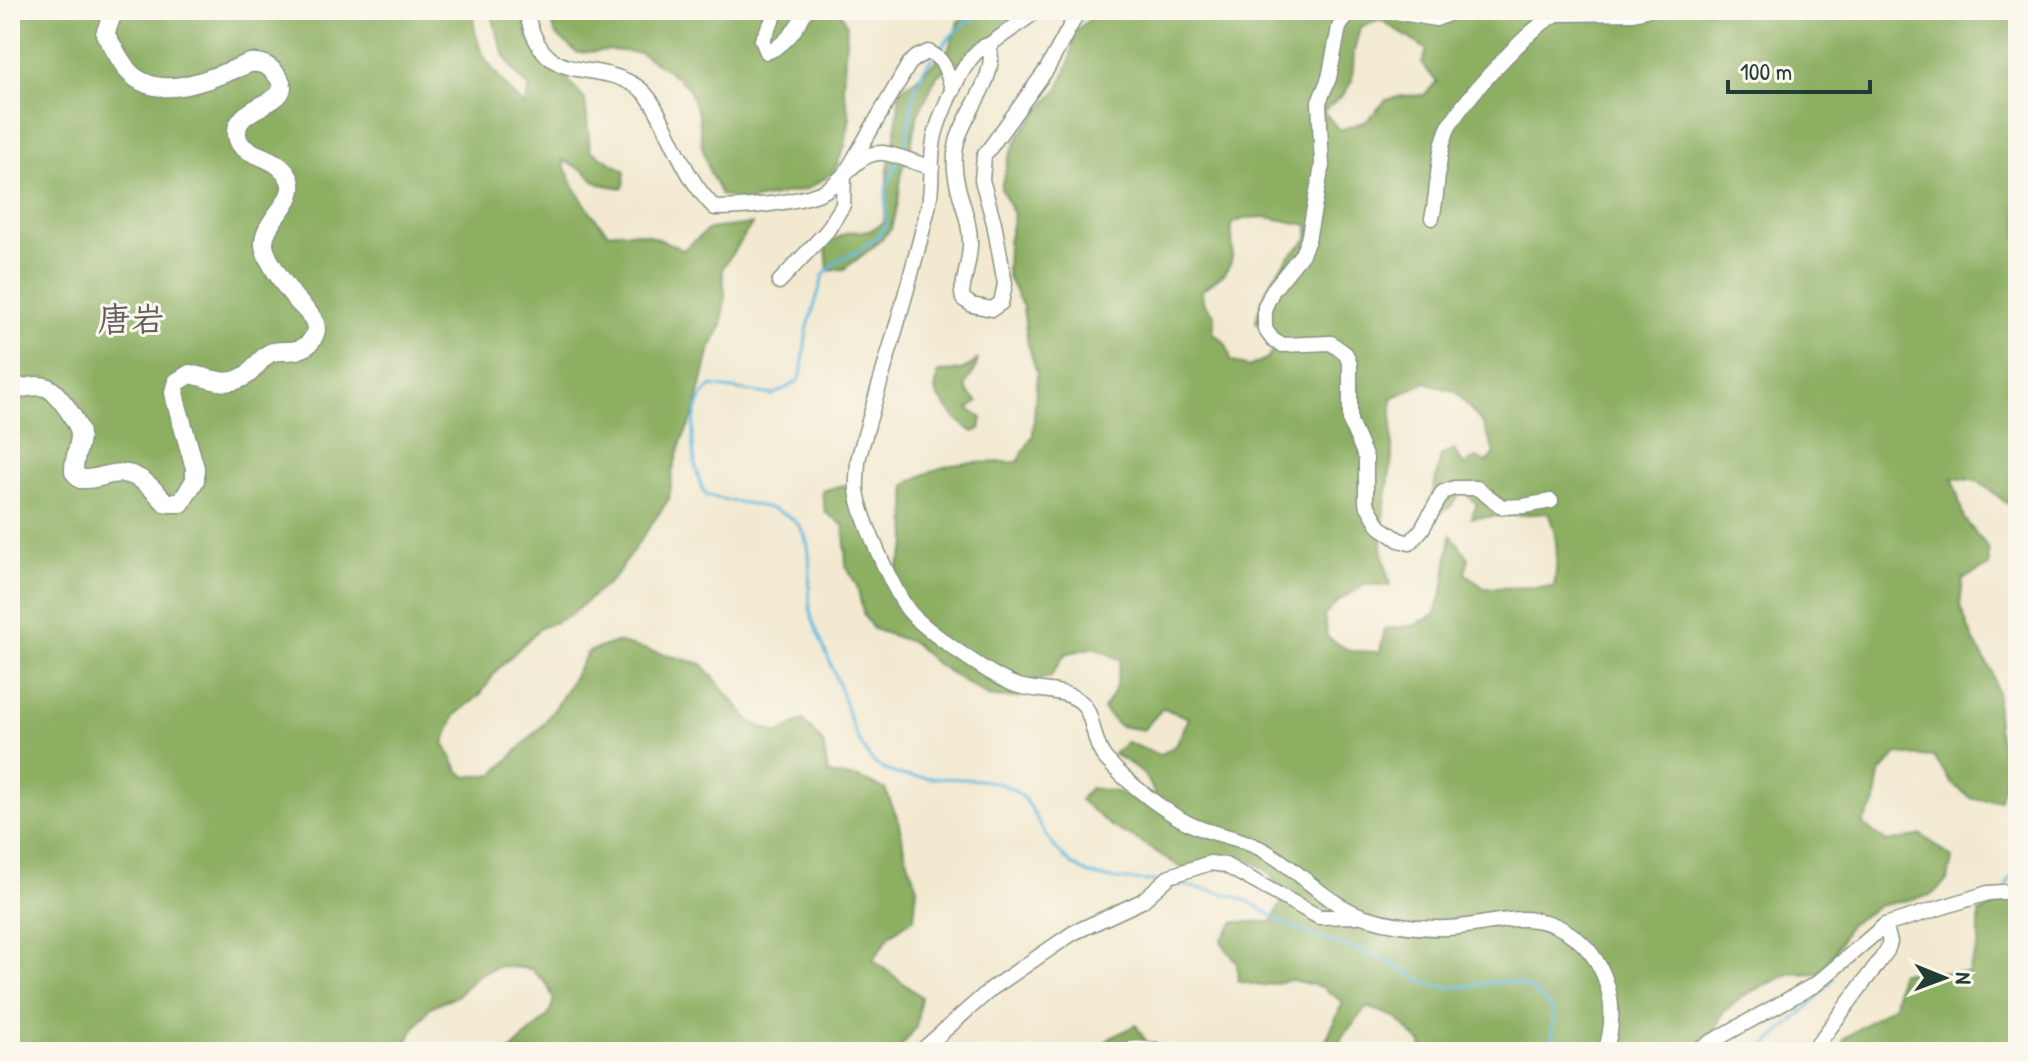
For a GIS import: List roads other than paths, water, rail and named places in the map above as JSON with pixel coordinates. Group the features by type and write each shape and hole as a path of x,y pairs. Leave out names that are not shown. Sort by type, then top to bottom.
{"main road":[{"path":"10,390 48,388 78,424 80,436 74,472 80,479 131,474 142,479 166,503 181,503 195,480 195,468 176,402 174,392 177,382 190,374 217,382 232,382 248,374 272,352 301,349 316,332 315,321 294,297 264,247 266,232 290,195 292,187 289,177 279,166 245,149 238,142 236,128 240,118 276,98 281,90 280,80 269,67 259,62 183,87 145,81 130,73 105,34 106,24 114,10"}],"street":[{"path":"526,10 540,47 549,58 584,72 626,81 641,90 654,106 701,194 715,208 745,208 823,192 862,160 882,153 928,166"},
{"path":"778,10 762,40 767,52 777,48 792,34 806,10"},
{"path":"1038,10 974,52 934,136 928,166 928,208 858,460 857,491 865,519 906,609 921,624 1015,685 1065,695 1082,702 1090,714 1092,733 1103,756 1152,798 1201,828 1262,849 1347,910 1408,927 1450,928 1525,917 1549,922 1568,932 1595,957 1606,976 1612,1031 1605,1052"},
{"path":"989,45 991,67 956,144 954,169 971,243 963,299 972,305 992,309 1001,303 1005,284 994,223 982,180 984,156 1047,69 1079,10"},
{"path":"1358,10 1349,13 1339,27 1329,78 1319,102 1322,166 1308,240 1302,254 1273,290 1265,307 1265,329 1273,340 1282,345 1331,343 1346,354 1350,365 1350,422 1366,458 1366,503 1380,527 1399,540 1410,543 1422,529 1443,492 1454,488 1477,488 1502,507 1551,501"},
{"path":"1385,10 1436,19 1458,10"},
{"path":"1432,218 1446,132 1456,112 1531,31 1548,17 1558,14 1633,13 1646,10"},
{"path":"779,282 827,231 843,205 844,176 909,64 928,52 943,62 953,91"},
{"path":"920,1052 991,989 1073,933 1142,901 1170,876 1191,867 1210,863 1225,865 1319,917 1362,916"},
{"path":"1699,1052 1702,1047 1816,984 1885,925 1988,893 2017,889"},
{"path":"1812,1052 1887,951 1890,942 1885,925"},
{"path":"1115,1052 1148,1048 1168,1052"}],"waterway":[{"path":"937,52 965,24 1002,10"},
{"path":"903,152 914,93 923,70 932,58"},
{"path":"898,162 886,188 886,225 861,250 838,260 824,274 807,330 801,375 797,382 773,395 712,386 703,395 697,407 693,438 696,470 701,484 706,495 779,511 799,525 809,550 812,618 854,731 870,758 883,769 900,775 1003,785 1023,798 1054,846 1077,868 1103,877 1155,881"},
{"path":"2007,885 2014,871 2018,836"},
{"path":"1170,883 1242,899 1290,926 1382,959 1431,984 1466,987 1510,982 1524,986 1553,1011 1552,1036 1547,1052"},
{"path":"1759,1052 1834,978"}],"district":[{"name":"唐岩","path":"131,319"}]}
